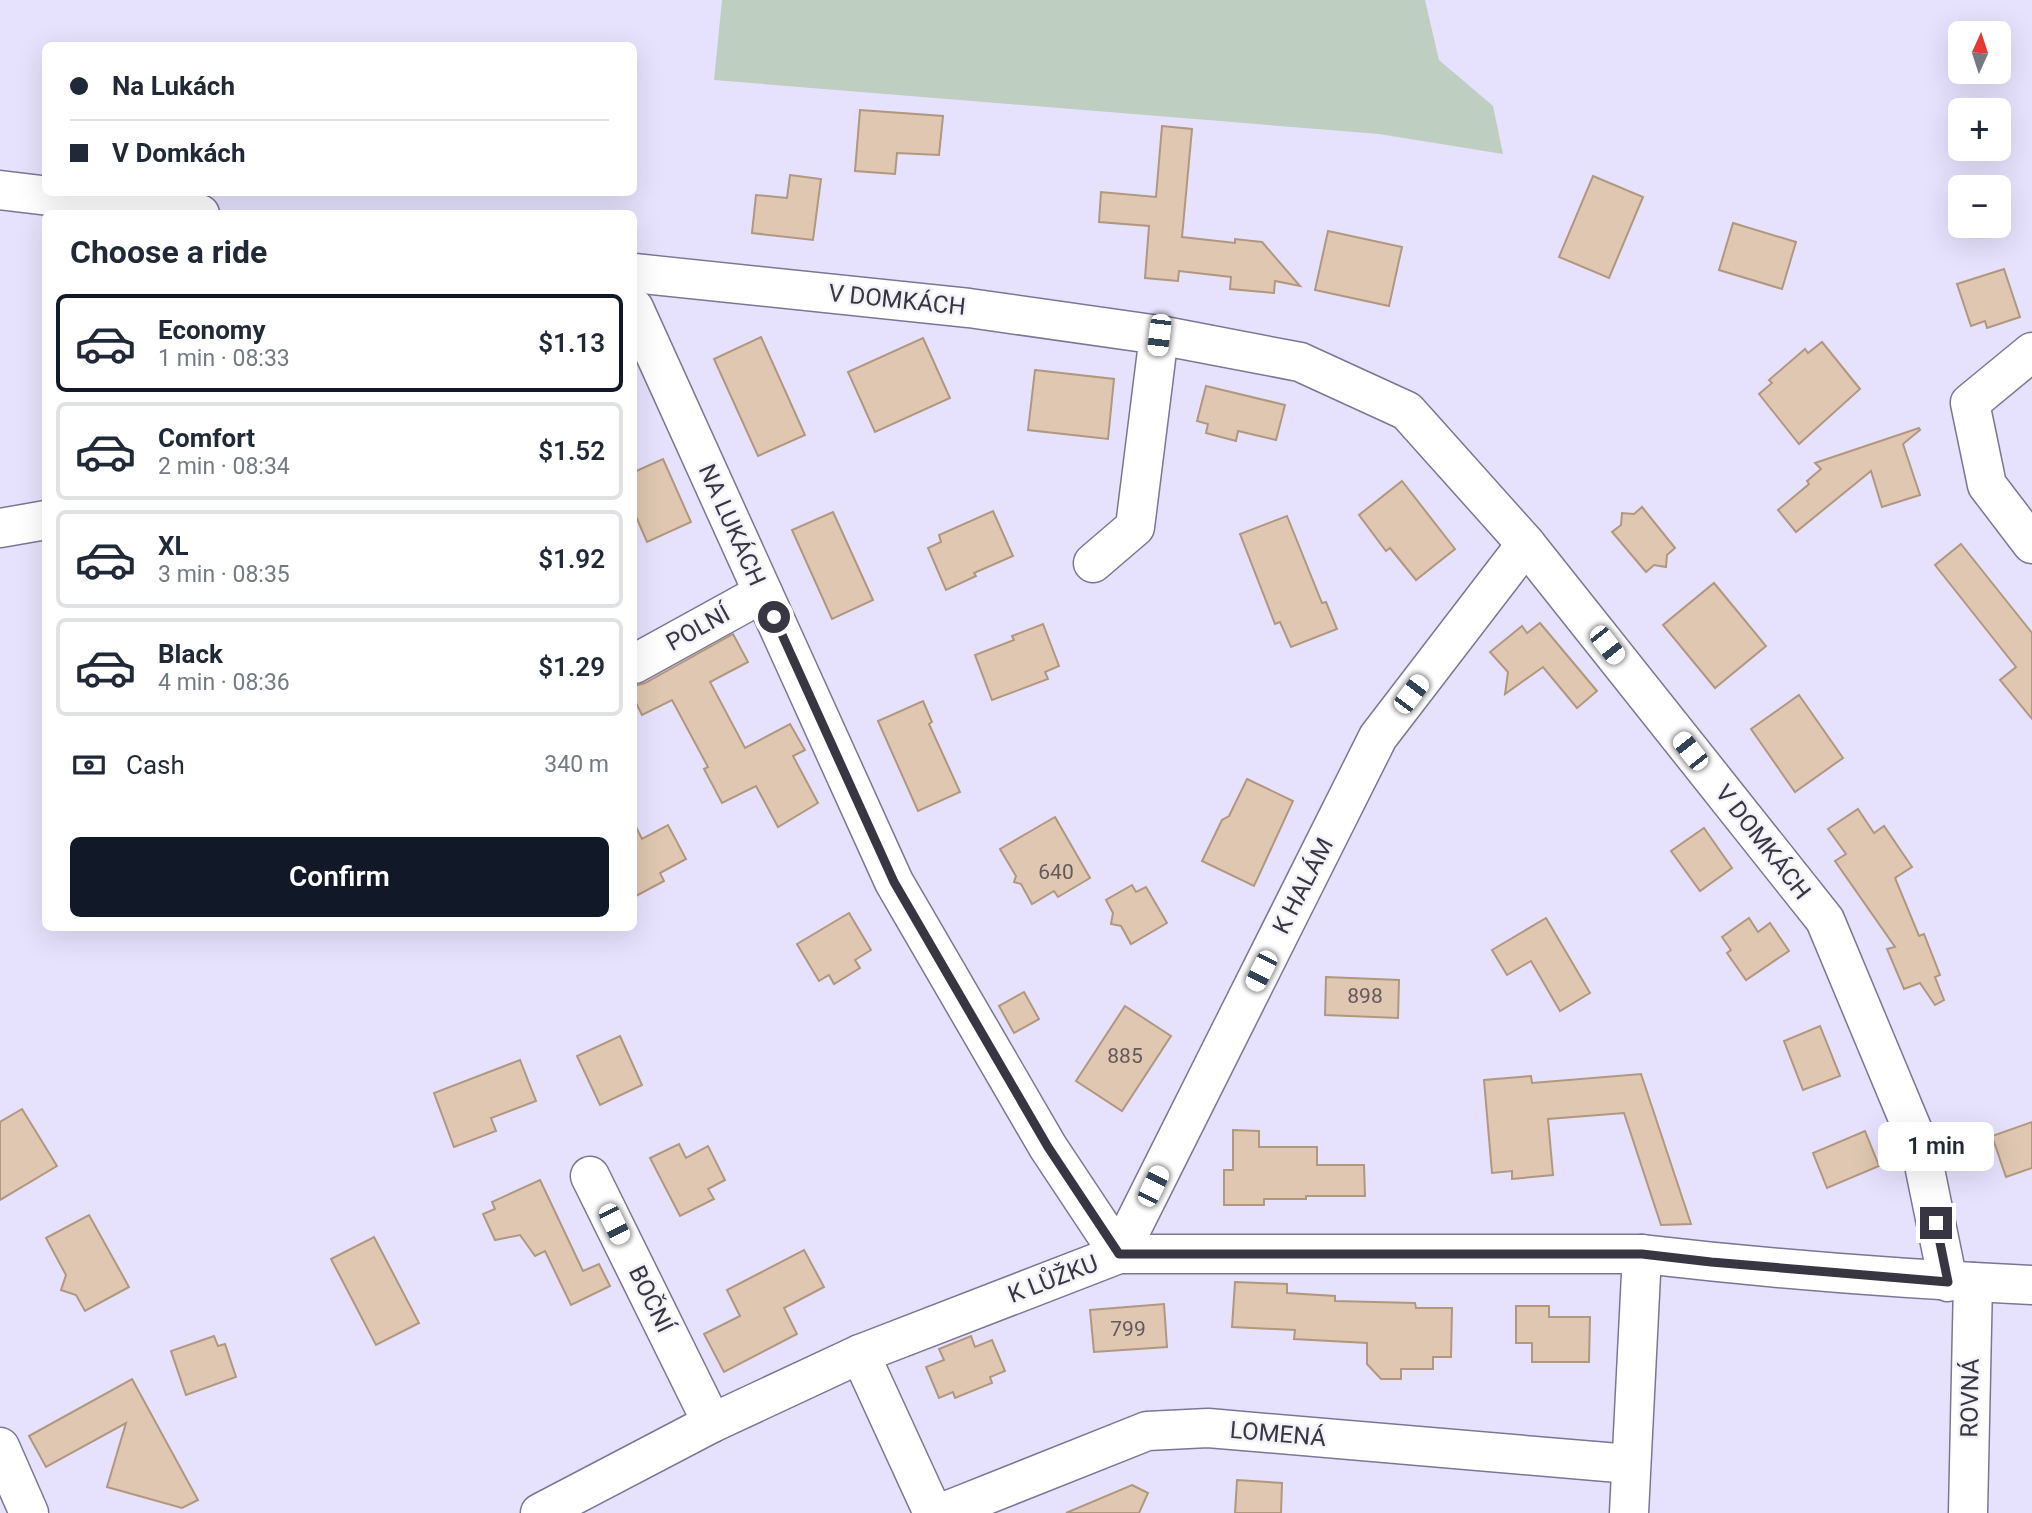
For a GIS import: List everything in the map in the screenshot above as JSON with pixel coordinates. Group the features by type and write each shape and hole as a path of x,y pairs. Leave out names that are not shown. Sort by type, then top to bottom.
{"street":[{"path":"0,190 42,195"},
{"path":"52,196 175,210"},
{"name":"V DOMKÁCH","path":"637,272 969,308 1159,335 1300,362 1407,411 1526,544 1825,920 1921,1150 1960,1282"},
{"name":"NA LUKÁCH","path":"637,315 894,882 1048,1147 1119,1254"},
{"path":"1093,563 1135,527 1159,335"},
{"path":"2032,352 1970,403 1987,485 2032,544"},
{"path":"0,528 42,521"},
{"name":"K HALÁM","path":"1119,1254 1378,737 1526,544"},
{"name":"POLNÍ","path":"637,662 763,593"},
{"name":"BOČNÍ","path":"590,1176 712,1423"},
{"name":"K LŮŽKU","path":"540,1513 712,1423 860,1354 1119,1254 1642,1254 1960,1282 2032,1285"},
{"path":"1629,1513 1642,1254"},
{"name":"ROVNÁ","path":"1960,1282 1968,1513"},
{"path":"860,1354 933,1513"},
{"name":"LOMENÁ","path":"941,1513 1147,1432 1209,1428 1630,1464"},
{"path":"0,1447 29,1513"}],"green space":[{"path":"722,0 1425,0 1439,60 1493,106 1503,154 1379,134 714,80"}],"building":[{"path":"860,110 943,116 939,155 897,153 895,174 855,171"},
{"path":"1162,126 1192,129 1182,237 1235,243 1235,239 1262,242 1300,286 1275,281 1274,293 1230,289 1231,277 1179,271 1178,281 1145,278 1149,226 1099,222 1101,192 1156,197"},
{"path":"790,175 821,179 813,240 752,233 756,195 787,198"},
{"path":"1593,176 1643,197 1609,278 1559,257"},
{"path":"1733,223 1796,242 1782,289 1719,270"},
{"path":"1328,231 1402,247 1389,306 1315,290"},
{"path":"2004,269 2020,317 1987,328 1985,321 1971,326 1957,284"},
{"path":"761,337 805,435 758,456 714,359"},
{"path":"923,338 950,398 875,432 848,372"},
{"path":"1822,342 1860,389 1799,444 1759,394 1772,383 1769,380 1805,349 1808,353"},
{"path":"1035,370 1114,379 1108,439 1028,430"},
{"path":"1206,386 1285,405 1276,440 1238,431 1236,441 1206,433 1208,424 1197,421"},
{"path":"1919,428 1920,430 1903,444 1920,495 1882,507 1871,471 1796,532 1778,510 1809,484 1807,481 1821,469 1815,463"},
{"path":"663,459 691,522 647,542 637,519 637,471"},
{"path":"1402,481 1455,549 1416,580 1390,548 1386,551 1359,515"},
{"path":"1642,507 1675,548 1667,555 1666,567 1654,565 1646,572 1612,532 1621,525 1622,513 1634,514"},
{"path":"993,511 1013,556 974,573 976,576 946,590 928,548 941,542 939,535"},
{"path":"833,512 873,600 832,619 792,530"},
{"path":"1287,516 1322,603 1326,602 1337,629 1291,647 1280,622 1275,624 1240,534"},
{"path":"1961,544 2032,633 2032,719 2000,680 2016,667 1935,565"},
{"path":"1714,583 1766,646 1715,688 1663,625"},
{"path":"1540,623 1597,691 1577,708 1543,667 1505,694 1508,672 1490,652 1522,626 1527,633"},
{"path":"1043,624 1059,666 1045,672 1048,679 992,700 975,655 1014,640 1012,636"},
{"path":"733,634 748,662 710,682 745,748 790,724 805,750 793,756 818,803 778,827 756,786 722,803 704,769 708,767 672,700 642,715 637,705 637,685"},
{"path":"1799,695 1843,758 1795,792 1751,729"},
{"path":"923,701 932,722 929,724 960,792 918,811 878,721"},
{"path":"1247,779 1293,801 1254,886 1202,861 1222,820 1229,816"},
{"path":"1858,809 1874,833 1884,826 1912,867 1895,878 1919,936 1924,934 1940,975 1935,977 1944,1000 1935,1005 1920,983 1904,989 1887,949 1895,947 1835,861 1846,854 1828,829"},
{"path":"1055,817 1090,878 1058,897 1054,891 1032,904 1021,884 1014,882 1016,876 1000,849"},
{"path":"668,825 686,859 660,873 664,881 637,895 637,829 642,839"},
{"path":"1704,828 1732,868 1700,891 1671,851"},
{"path":"1132,885 1136,892 1146,887 1167,923 1131,944 1121,926 1111,924 1113,913 1106,900"},
{"path":"849,913 871,950 855,960 860,968 834,984 829,975 819,981 797,944"},
{"path":"1546,918 1590,993 1560,1011 1531,961 1507,975 1492,950"},
{"path":"1749,918 1758,932 1770,923 1789,951 1746,980 1727,953 1731,950 1722,937"},
{"path":"1326,977 1399,980 1398,1018 1325,1015"},
{"path":"1024,992 1039,1019 1014,1033 999,1006"},
{"path":"1125,1006 1171,1036 1122,1111 1076,1081"},
{"path":"1820,1026 1840,1076 1803,1090 1784,1041"},
{"path":"620,1036 642,1085 600,1105 577,1056"},
{"path":"520,1060 536,1101 491,1118 496,1131 454,1147 434,1093"},
{"path":"1641,1074 1691,1224 1661,1225 1624,1113 1548,1119 1553,1175 1512,1179 1512,1171 1492,1173 1484,1080 1531,1076 1532,1083"},
{"path":"22,1109 57,1166 0,1200 0,1122"},
{"path":"2032,1122 2032,1168 2006,1177 1992,1136"},
{"path":"1233,1130 1259,1131 1259,1147 1317,1147 1317,1165 1364,1165 1365,1196 1306,1196 1306,1199 1264,1199 1264,1205 1224,1205 1224,1170 1233,1170"},
{"path":"1865,1131 1879,1166 1827,1188 1813,1153"},
{"path":"679,1144 686,1158 708,1146 725,1180 708,1189 714,1199 680,1216 650,1158"},
{"path":"540,1180 583,1271 599,1264 610,1286 571,1305 545,1251 535,1256 520,1235 495,1240 483,1214 495,1209 492,1202"},
{"path":"89,1215 129,1287 85,1311 76,1295 61,1290 66,1275 46,1238"},
{"path":"374,1237 419,1323 376,1345 331,1259"},
{"path":"804,1250 824,1287 784,1308 797,1334 724,1372 704,1334 740,1316 727,1290"},
{"path":"1235,1282 1287,1284 1287,1293 1335,1296 1335,1301 1415,1303 1416,1308 1452,1308 1451,1357 1433,1357 1433,1369 1401,1369 1401,1379 1381,1379 1367,1364 1367,1343 1294,1339 1295,1330 1232,1327"},
{"path":"1164,1304 1167,1347 1094,1352 1090,1310"},
{"path":"1516,1306 1549,1306 1549,1317 1590,1317 1589,1362 1532,1362 1532,1343 1516,1343"},
{"path":"214,1336 218,1346 225,1344 236,1377 186,1395 171,1351"},
{"path":"971,1336 975,1347 992,1340 1005,1371 990,1377 992,1383 955,1398 953,1392 939,1398 926,1367 944,1360 939,1349"},
{"path":"132,1379 198,1500 182,1508 107,1487 126,1423 46,1467 29,1436"},
{"path":"1237,1480 1282,1483 1281,1513 1235,1513"},
{"path":"1132,1485 1148,1493 1139,1513 1066,1513"}],"route":[{"path":"774,617 894,882 1048,1147 1119,1254 1642,1254 1948,1282 1936,1223"}]}
